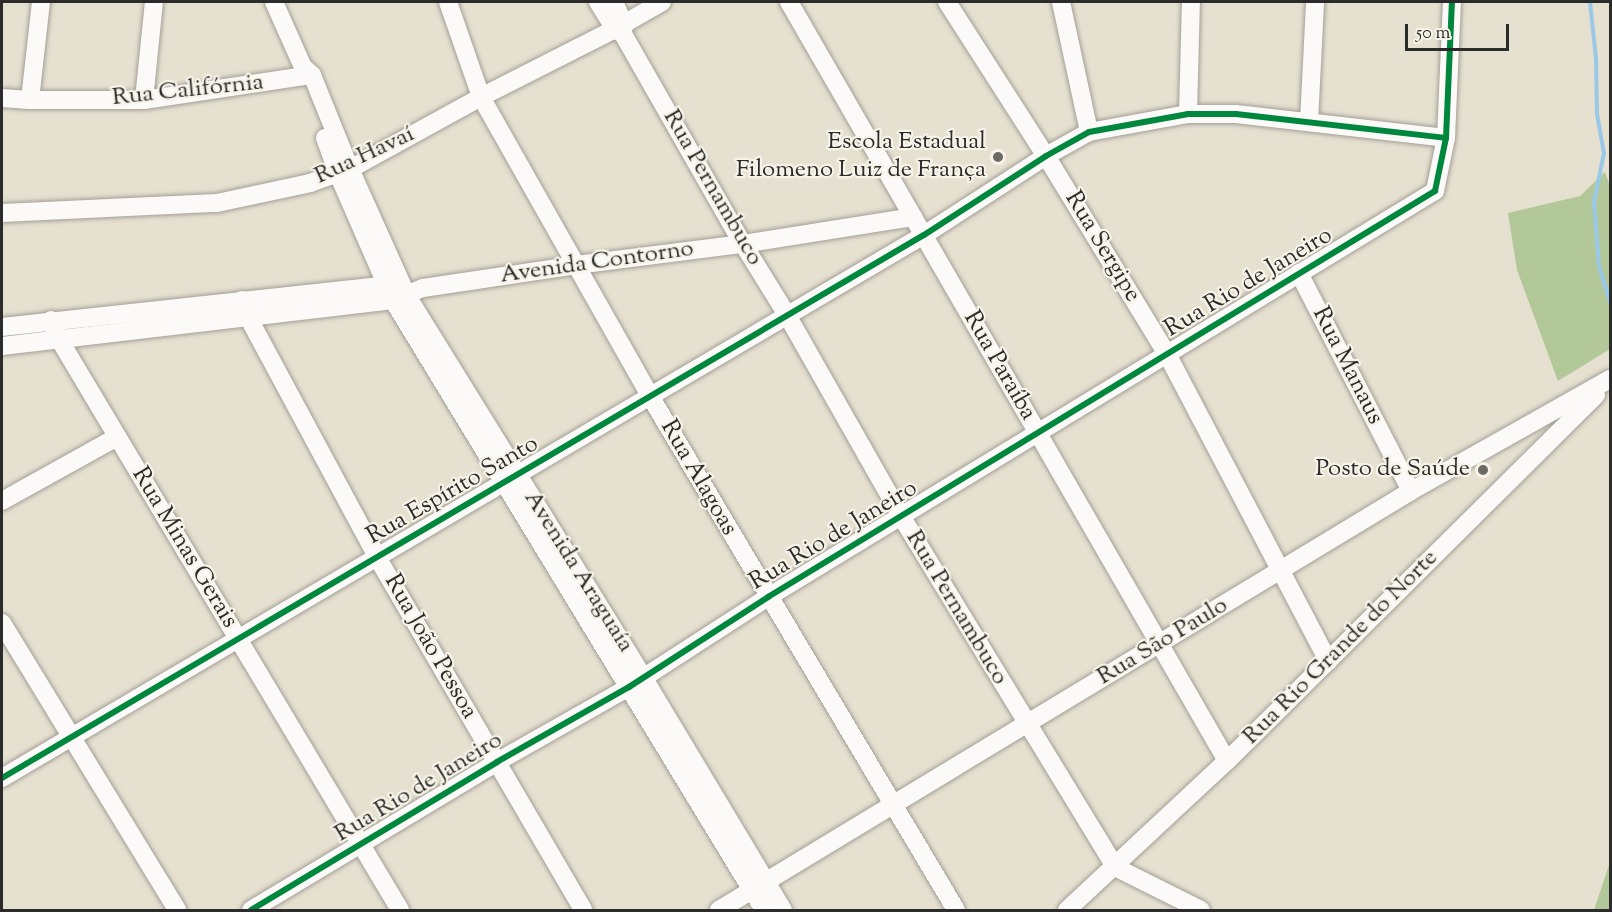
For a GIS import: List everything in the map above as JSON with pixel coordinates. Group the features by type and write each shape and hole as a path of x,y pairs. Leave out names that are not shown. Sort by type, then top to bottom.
{"street":[{"path":"30,100 41,2"},
{"path":"144,100 154,2"},
{"name":"Avenida Araguaía","path":"274,2 306,73 344,172 402,291 510,478 759,886 783,910"},
{"name":"Rua Alagoas","path":"448,2 481,97 650,396 768,597 895,804 956,910"},
{"name":"Rua Pernambuco","path":"598,2 621,29 901,516 1115,867"},
{"name":"Rua Pernambuco","path":"614,2 621,29"},
{"name":"Rua Havaí","path":"2,213 217,203 310,183 344,172 481,97 621,29 662,2"},
{"name":"Rua Paraíba","path":"789,2 1227,761"},
{"name":"Rua Sergipe","path":"947,2 1046,156 1167,354 1328,661"},
{"path":"1061,2 1089,132"},
{"path":"1188,114 1191,2"},
{"path":"1309,122 1315,2"},
{"path":"1446,138 1452,2"},
{"name":"Rua Califórnia","path":"2,98 144,100 306,73"},
{"name":"Rua Espírito Santo","path":"2,778 924,235 1046,156 1089,132 1188,114 1236,114 1446,138"},
{"name":"Rua Rio de Janeiro","path":"251,910 497,762 636,682 768,597 1435,191 1446,138"},
{"name":"Avenida Contorno","path":"2,346 245,309 402,291 576,265 743,244 913,217"},
{"name":"Rua Manaus","path":"1299,273 1411,491"},
{"name":"Avenida Contorno","path":"2,327 51,321 245,309"},
{"name":"Rua João Pessoa","path":"245,309 377,557 584,910"},
{"name":"Rua Minas Gerais","path":"51,321 59,339 117,437 400,910"},
{"name":"Rua São Paulo","path":"719,910 1411,491 1611,380"},
{"name":"Rua Rio Grande do Norte","path":"1067,910 1227,761 1611,380"},
{"path":"2,501 117,437"},
{"path":"2,623 177,910"},
{"path":"1115,867 1201,910"},
{"name":"Avenida Araguaía","path":"759,886 764,910"}],"green space":[{"path":"1605,172 1610,186 1610,349 1558,381 1517,270 1508,213 1580,196"},
{"path":"1610,862 1610,910 1594,910"}],"waterway":[{"path":"1590,2 1596,58 1597,114 1604,153 1594,202 1599,266 1610,303"}],"cycle path":[{"path":"251,910 497,762 629,687 768,597 1435,191 1446,138 1452,2"},
{"path":"2,778 924,235 1046,156 1089,132 1188,114 1236,114 1446,138"}],"place":[{"name":"Escola Estadual Filomeno Luiz de França","path":"998,157"},
{"name":"Posto de Saúde","path":"1483,470"}]}
